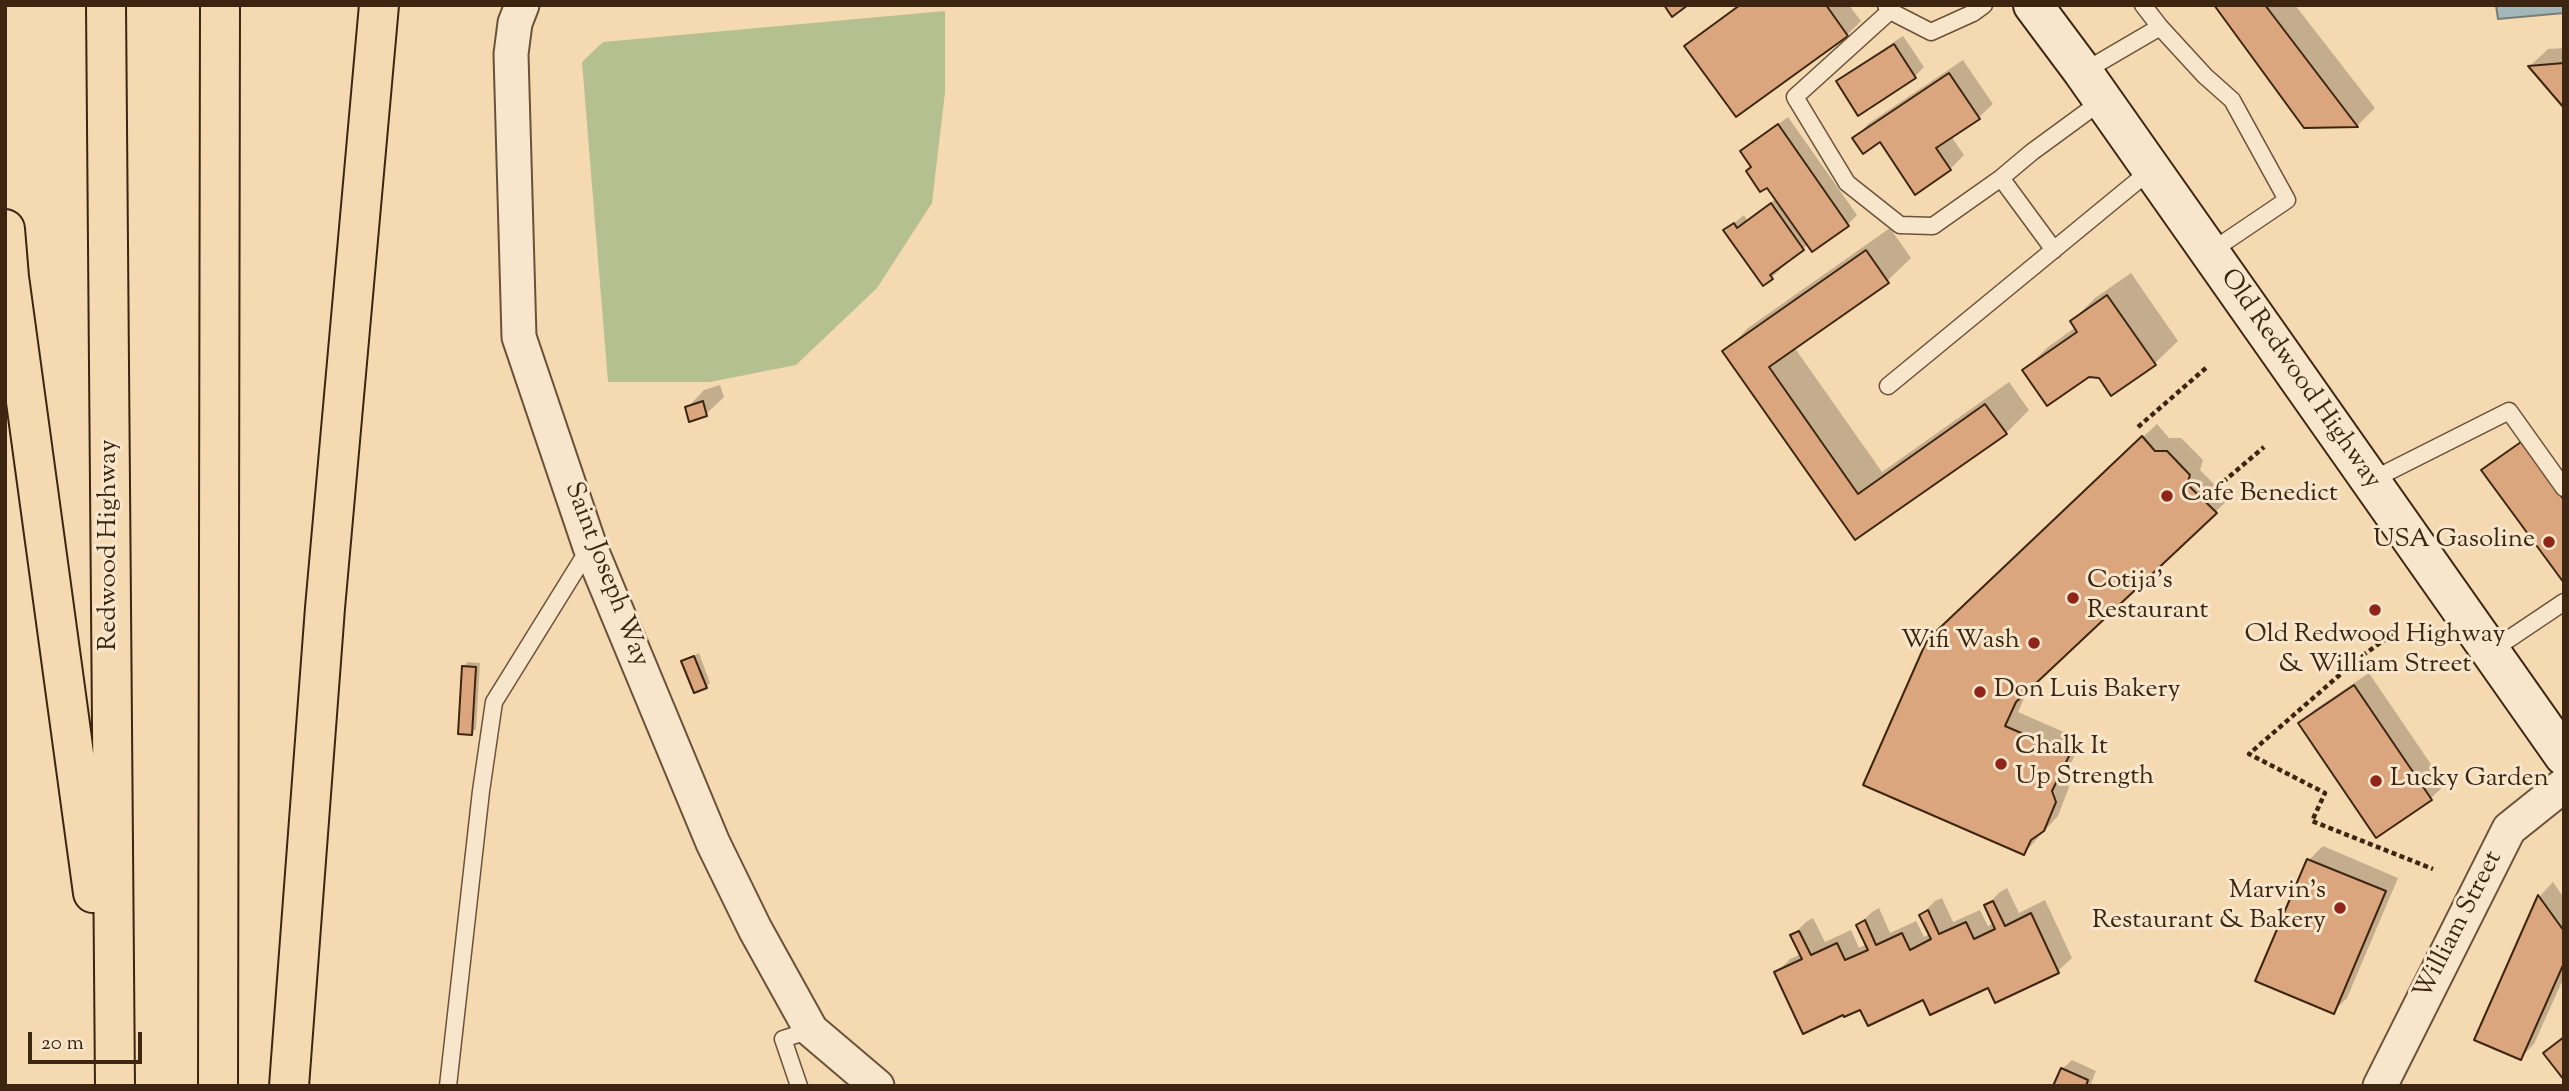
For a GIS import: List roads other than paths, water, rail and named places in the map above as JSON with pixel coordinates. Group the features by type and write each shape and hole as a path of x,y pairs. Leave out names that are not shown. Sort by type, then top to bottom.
{"highway":[{"name":"Redwood Highway","path":"106,5 115,1069"},
{"path":"218,1086 220,5"},
{"path":"289,1086 325,608 379,5"},
{"path":"5,229 9,277 115,1069"}],"main road":[{"name":"Old Redwood Highway","path":"2033,5 2152,169 2369,482 2564,755"}],"street":[{"name":"Saint Joseph Way","path":"522,5 515,23 512,54 519,337 590,547 713,843 755,929 811,1031 877,1086"},
{"name":"William Street","path":"2380,1086 2509,829 2564,785"}],"lane":[{"path":"1984,5 1973,13 1931,32 1888,8 1795,97 1847,183 1900,225 1933,226 2001,178 2032,152 2093,86 2160,27"},
{"path":"2143,5 2205,76 2232,100 2287,200 2210,252"},
{"path":"1888,386 2152,169"},
{"path":"2001,178 2054,250"},
{"path":"2369,482 2509,411 2564,488"},
{"path":"448,1086 481,791 494,702 590,547"},
{"path":"2491,651 2564,602"},
{"path":"799,1086 783,1039 811,1031"}],"place":[{"name":"Cafe Benedict","path":"2167,496"},
{"name":"USA Gasoline","path":"2549,542"},
{"name":"Cotija's Restaurant","path":"2073,598"},
{"name":"Old Redwood Highway & William Street","path":"2375,610"},
{"name":"Wifi Wash","path":"2034,643"},
{"name":"Don Luis Bakery","path":"1980,692"},
{"name":"Chalk It Up Strength","path":"2001,764"},
{"name":"Lucky Garden","path":"2376,781"},
{"name":"Marvin's Restaurant & Bakery","path":"2340,908"}]}
